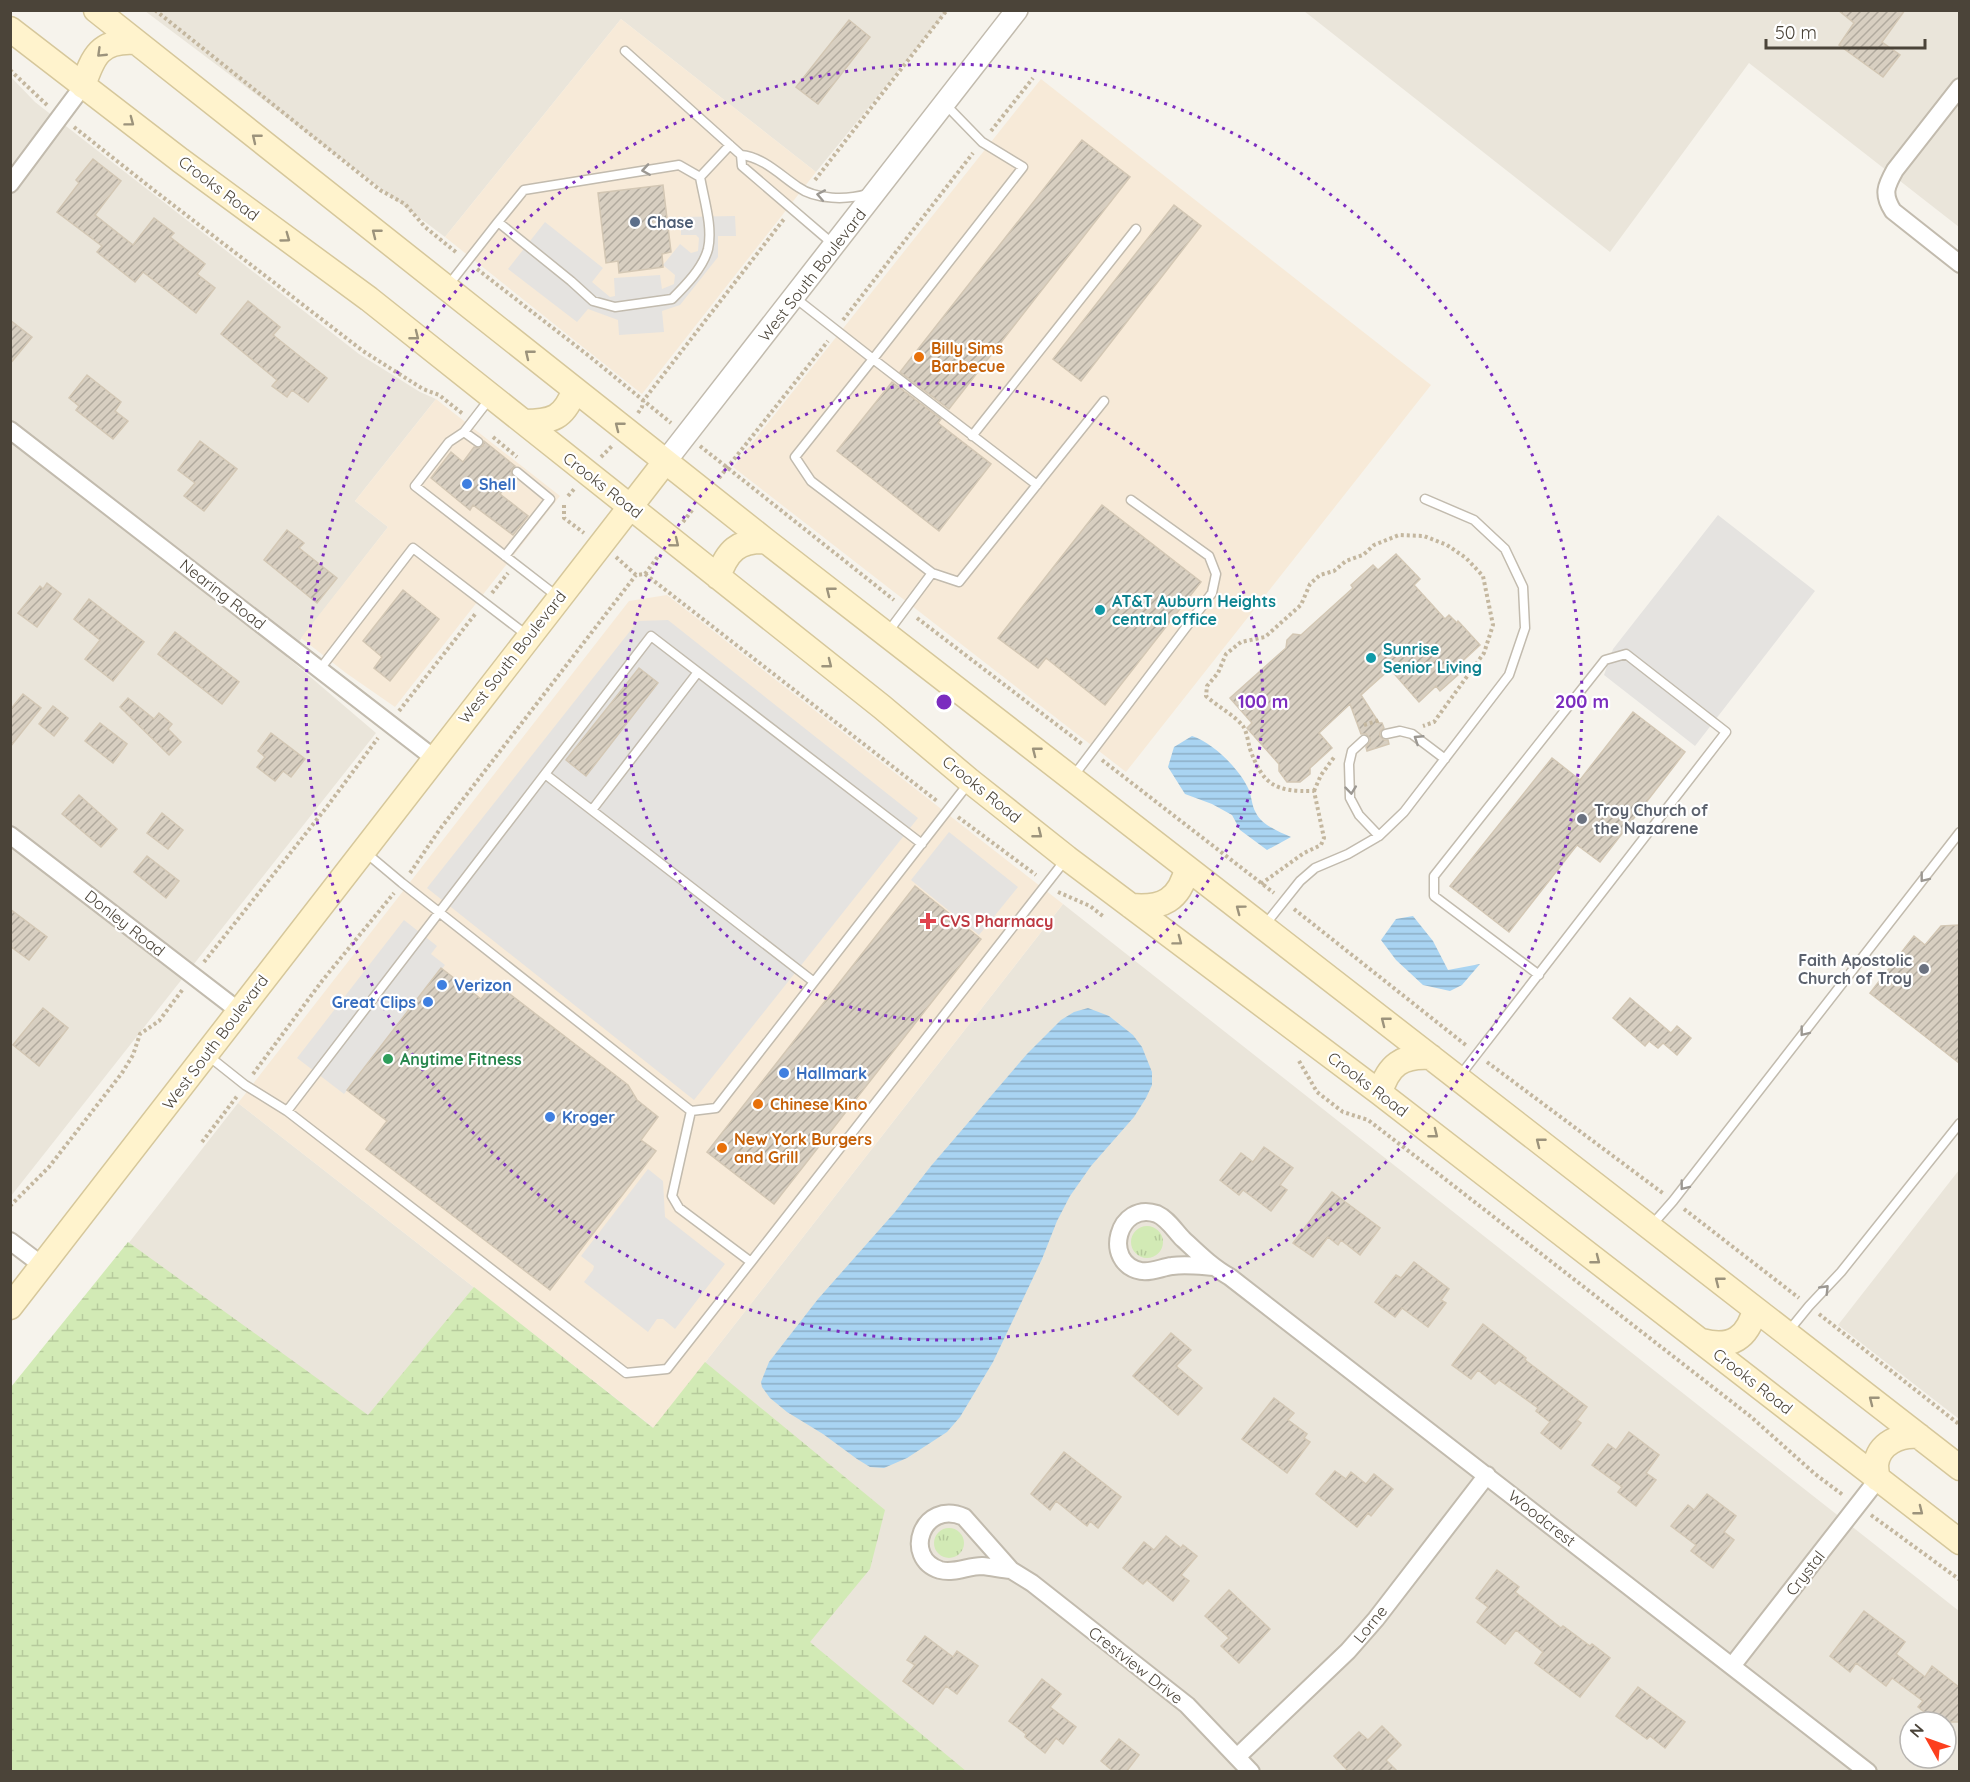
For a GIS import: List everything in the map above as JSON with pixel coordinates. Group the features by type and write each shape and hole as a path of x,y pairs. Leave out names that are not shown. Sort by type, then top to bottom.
{"main road":[{"path":"96,10 574,391 1959,1468"},
{"name":"Crooks Road","path":"10,29 369,299 882,707 1067,858 1380,1093 1959,1542"},
{"path":"83,86 90,66 105,47 118,41 135,42"},
{"path":"524,422 543,422 553,419 564,411 574,391"},
{"name":"West South Boulevard","path":"10,1307 665,462"},
{"path":"718,577 726,559 739,545 752,541 766,541"},
{"path":"1131,906 1148,908 1159,906 1170,899 1182,885 1187,868"},
{"path":"1380,1093 1390,1070 1402,1060 1416,1056 1431,1057"},
{"path":"1702,1341 1716,1345 1728,1344 1738,1338 1747,1330 1755,1309"},
{"path":"1878,1479 1876,1464 1879,1454 1885,1447 1907,1435 1919,1436"}],"street":[{"name":"West South Boulevard","path":"665,462 1017,10"},
{"path":"10,184 83,86"},
{"path":"1959,87 1895,170 1888,181 1886,193 1887,202 1893,211 1959,264"},
{"name":"Nearing Road","path":"10,430 434,758"},
{"name":"Donley Road","path":"10,835 239,1011"},
{"name":"Woodcrest","path":"1214,1267 1183,1264 1140,1271 1126,1263 1119,1254 1119,1235 1122,1226 1135,1215 1144,1212 1160,1215 1214,1267 1487,1475 1868,1772"},
{"path":"10,1241 43,1266"},
{"name":"Lorne","path":"1237,1757 1348,1651 1376,1619 1487,1475"},
{"name":"Crystal","path":"1732,1666 1878,1479"},
{"name":"Crestview Drive","path":"1011,1570 982,1566 952,1572 935,1568 922,1554 921,1533 934,1517 944,1513 955,1513 964,1518 1011,1570 1032,1583 1187,1705 1251,1772"}],"lane":[{"path":"625,51 741,155 751,156 764,163 800,189 815,194 845,197 878,190"},
{"path":"945,104 982,142 1023,167 795,457 811,481 932,573 959,582 1104,401"},
{"path":"700,177 730,145"},
{"path":"741,155 742,166 834,245"},
{"path":"446,288 524,190 679,165 700,177"},
{"path":"498,222 571,280 593,301 615,307 672,299 699,268 708,250 709,231 700,177"},
{"path":"972,435 1136,229"},
{"path":"794,297 1037,485"},
{"path":"492,397 464,432 449,442 415,486 559,597"},
{"path":"464,432 478,442"},
{"path":"505,556 550,499 517,472"},
{"path":"1072,778 1212,592 1216,574 1209,556 1131,500"},
{"path":"1263,927 1300,881 1315,868 1348,854 1379,836 1404,812 1509,675 1525,628 1523,587 1505,549 1474,520 1425,500"},
{"path":"320,669 413,548 528,637"},
{"path":"886,635 932,573"},
{"path":"287,1111 651,636 922,844"},
{"path":"1458,1078 1539,975 1726,732 1626,654 1605,660 1434,876 1434,896 1539,975"},
{"path":"592,810 698,672"},
{"path":"1386,734 1400,731 1412,734 1445,759"},
{"path":"1364,740 1352,751 1349,764 1350,798 1359,815 1379,836"},
{"path":"545,774 814,982"},
{"path":"363,850 691,1111 716,1108 970,781"},
{"path":"1650,1227 1673,1201 1959,832"},
{"path":"206,1054 245,1085 287,1111 626,1373 667,1369 1067,858"},
{"path":"691,1111 672,1196 679,1208 751,1262"},
{"path":"1787,1333 1841,1272 1959,1123"}],"path":[{"path":"155,10 380,190 405,204 425,227 450,247"},
{"path":"812,184 947,10"},
{"path":"10,70 45,103"},
{"path":"991,130 1033,78"},
{"path":"78,129 363,351 423,388 439,395 458,410"},
{"path":"844,319 973,153"},
{"path":"642,407 643,401 782,222"},
{"path":"482,273 650,406"},
{"path":"724,472 825,344"},
{"path":"498,442 521,459"},
{"path":"595,462 616,442"},
{"path":"720,462 887,594"},
{"path":"678,528 697,505"},
{"path":"1314,791 1293,791 1276,787 1262,775 1243,727 1206,696 1207,686 1218,673 1226,654 1240,642 1265,637 1301,605 1310,584 1320,575 1334,571 1346,561 1363,555 1374,545 1398,534 1424,536 1447,545 1466,558 1483,576 1493,625 1484,653 1434,722 1421,726"},
{"path":"645,574 652,564"},
{"path":"628,567 636,575"},
{"path":"412,870 440,829 636,575 645,574 936,800"},
{"path":"494,591 506,575"},
{"path":"400,710 475,615"},
{"path":"1364,725 1388,720"},
{"path":"203,963 374,744"},
{"path":"1262,884 1304,852 1321,845 1324,838 1314,791 1321,775 1338,752"},
{"path":"962,820 1029,870"},
{"path":"1059,893 1090,906 1109,920"},
{"path":"255,1071 322,981 391,897"},
{"path":"1300,914 1464,1044"},
{"path":"10,1206 50,1167 122,1073 133,1055 140,1034 159,1020 183,990"},
{"path":"1299,1061 1317,1092 1343,1112 1368,1120 1427,1165 1750,1416 1842,1494"},
{"path":"1489,1063 1626,1164 1798,1297"},
{"path":"202,1142 234,1099"},
{"path":"1818,1313 1959,1425"},
{"path":"1875,1518 1959,1580"}],"shaded area":[{"path":"145,11 947,11 816,172 621,19 445,237"},
{"path":"1304,11 1959,11 1959,227 1749,63 1610,252"},
{"path":"621,19 816,172 642,394 445,237"},
{"path":"11,77 35,102 359,354 420,392 436,399 355,501 388,527 287,657 376,733 11,1196"},
{"path":"1041,79 1431,385 1126,772 733,467"},
{"path":"735,216 736,236 718,236 718,257 680,305 662,311 664,332 619,335 618,320 588,309 577,322 508,269 545,222 603,268 592,282 610,297 615,296 614,278 660,275 662,289 674,284 675,275 663,265 680,244 691,253 698,251 699,238 696,235 681,235 681,217"},
{"path":"436,399 560,496 395,707 301,638 388,527 355,501"},
{"path":"1718,515 1815,591 1695,746 1604,675 1613,649"},
{"path":"667,595 1063,904 654,1428 238,1103 629,601"},
{"path":"668,620 918,818 694,1100 427,888 638,621"},
{"path":"949,832 1018,887 979,935 911,880"},
{"path":"1063,904 1959,1611 1959,1771 11,1771 10,1395 238,1103 654,1428"},
{"path":"404,920 437,946 431,954 445,965 344,1094 297,1058"},
{"path":"648,1169 663,1181 665,1217 725,1264 675,1329 663,1319 657,1319 648,1332 584,1282 594,1266 581,1256"},
{"path":"1959,1170 1959,1419 1838,1325"}],"green space":[{"path":"1147,1226 1158,1231 1163,1242 1158,1253 1147,1258 1136,1253 1131,1242 1136,1231"},
{"path":"128,1242 368,1415 474,1287 653,1428 705,1362 885,1510 870,1569 810,1642 966,1771 11,1771 11,1387"},
{"path":"949,1528 960,1532 964,1543 960,1554 949,1558 938,1554 934,1543 938,1532"}],"water":[{"path":"1192,736 1224,756 1237,771 1249,789 1254,810 1262,821 1291,837 1267,850 1240,830 1232,815 1212,804 1185,794 1168,767 1174,747"},
{"path":"1413,916 1433,941 1448,970 1480,964 1462,985 1450,991 1423,985 1396,960 1381,940 1396,919"},
{"path":"1088,1008 1109,1016 1133,1035 1142,1047 1152,1072 1152,1085 1146,1098 1134,1117 1091,1166 1070,1196 993,1362 960,1417 947,1432 907,1458 884,1468 870,1467 787,1412 770,1398 761,1382 769,1362 818,1299 895,1212 931,1166 1027,1054 1061,1020 1074,1012"}],"building":[{"path":"1838,10 1905,10 1882,42 1900,55 1883,77 1839,45 1854,23"},
{"path":"849,20 870,37 818,104 796,87"},
{"path":"1082,140 1130,177 949,409 900,372"},
{"path":"93,159 121,181 95,215 133,245 154,218 174,233 170,237 205,264 197,274 215,288 196,313 143,272 135,282 97,252 102,246 57,212 79,183 76,180"},
{"name":"Chase","path":"663,185 671,252 662,254 663,267 619,273 618,261 606,263 598,193"},
{"path":"1174,205 1201,226 1081,381 1053,359"},
{"path":"248,301 280,327 273,335 327,378 308,402 292,390 287,397 272,386 277,380 221,334"},
{"path":"10,320 32,337 10,364"},
{"path":"87,375 121,402 115,411 128,421 113,439 76,410 79,406 69,398"},
{"path":"892,382 941,419 938,423 991,464 939,531 837,451"},
{"path":"200,441 237,469 204,511 184,496 195,483 178,470"},
{"path":"484,441 515,466 511,470 513,477 500,494 528,516 513,535 473,505 470,510 431,478 451,452 463,462 474,447 483,446"},
{"name":"AT&T Auburn Heights central office","path":"1102,505 1201,582 1105,705 1046,658 1038,668 998,638"},
{"path":"287,530 304,543 299,548 337,578 317,603 264,560"},
{"name":"Sunrise Senior Living","path":"1396,554 1420,579 1414,585 1445,619 1449,615 1457,623 1458,621 1480,645 1454,669 1459,674 1440,691 1436,686 1419,702 1390,669 1361,695 1379,723 1382,723 1384,728 1380,736 1388,740 1389,744 1367,751 1366,747 1370,738 1366,734 1361,734 1350,704 1319,733 1332,748 1310,768 1310,774 1300,782 1287,782 1279,771 1279,764 1247,728 1252,723 1230,698 1286,648 1287,640 1293,634 1301,635 1353,588 1351,585 1373,565 1378,570"},
{"path":"47,583 61,594 37,627 18,613 40,586 43,589"},
{"path":"403,590 439,619 390,681 374,668 382,657 363,641"},
{"path":"89,599 144,642 113,681 85,659 100,640 74,619"},
{"path":"175,632 239,682 222,704 158,654"},
{"path":"639,668 658,683 586,776 566,760"},
{"path":"23,694 41,708 10,747 10,710"},
{"path":"128,698 154,719 159,713 172,724 168,729 181,742 169,755 120,707"},
{"path":"53,706 68,718 54,736 39,724"},
{"name":"Troy Church of the Nazarene","path":"1633,712 1685,752 1600,862 1577,845 1509,932 1450,886 1552,758 1580,780"},
{"path":"100,723 127,744 113,763 85,741"},
{"path":"271,733 305,759 291,777 283,771 275,781 257,767 265,757 258,751"},
{"path":"79,795 117,829 101,847 62,814"},
{"path":"162,813 183,830 168,849 147,833"},
{"path":"147,856 179,881 166,898 134,872"},
{"path":"915,886 981,939 774,1204 707,1152"},
{"path":"10,909 47,937 29,960 10,946"},
{"name":"Faith Apostolic Church of Troy","path":"1959,925 1959,1063 1870,993 1914,936 1925,945 1941,926"},
{"path":"441,968 481,999 494,982 628,1085 637,1100 658,1117 641,1140 656,1151 550,1290 366,1149 387,1121 347,1090"},
{"path":"1630,998 1671,1033 1677,1026 1691,1038 1677,1055 1663,1043 1658,1048 1649,1041 1645,1046 1613,1018"},
{"path":"43,1008 68,1028 39,1066 13,1045"},
{"path":"1264,1147 1293,1168 1280,1185 1287,1190 1271,1211 1243,1190 1239,1195 1220,1180 1241,1153 1253,1162"},
{"path":"1332,1192 1380,1228 1360,1255 1341,1240 1338,1245 1328,1237 1313,1257 1293,1243"},
{"path":"1414,1262 1449,1289 1441,1300 1446,1303 1428,1327 1402,1308 1395,1317 1375,1302 1396,1275 1401,1278"},
{"path":"1483,1324 1526,1358 1525,1360 1587,1407 1577,1420 1581,1423 1561,1449 1541,1433 1550,1422 1536,1411 1538,1408 1499,1380 1495,1384 1478,1370 1471,1379 1452,1365"},
{"path":"1171,1333 1191,1350 1176,1366 1202,1388 1178,1415 1133,1376"},
{"path":"1274,1398 1294,1413 1288,1420 1307,1434 1304,1438 1310,1442 1287,1473 1242,1439"},
{"path":"1629,1432 1659,1455 1646,1473 1656,1480 1636,1506 1618,1492 1622,1487 1592,1465 1608,1444 1616,1450"},
{"path":"1064,1452 1121,1497 1098,1528 1090,1521 1087,1526 1056,1501 1050,1510 1031,1494"},
{"path":"1335,1471 1346,1479 1351,1472 1366,1484 1374,1474 1393,1489 1371,1516 1368,1513 1357,1527 1316,1494"},
{"path":"1707,1494 1736,1516 1724,1532 1734,1540 1713,1568 1691,1551 1696,1545 1671,1526 1688,1505 1694,1510"},
{"path":"1166,1536 1181,1548 1183,1545 1197,1556 1181,1575 1189,1581 1173,1601 1147,1580 1143,1584 1123,1568 1144,1542 1154,1550"},
{"path":"1497,1570 1519,1587 1515,1592 1561,1628 1563,1626 1610,1658 1580,1697 1535,1663 1543,1652 1516,1630 1505,1644 1477,1622 1488,1607 1476,1598"},
{"path":"1229,1590 1270,1629 1239,1663 1221,1646 1229,1638 1205,1616"},
{"path":"1864,1611 1905,1642 1896,1654 1925,1677 1932,1666 1959,1687 1959,1722 1958,1710 1922,1710 1918,1707 1923,1701 1892,1678 1886,1686 1856,1663 1850,1672 1830,1656"},
{"path":"925,1636 953,1657 957,1651 978,1666 957,1694 946,1686 933,1704 903,1681 915,1665 907,1660"},
{"path":"1042,1679 1061,1694 1050,1707 1076,1727 1063,1744 1056,1738 1045,1753 1009,1721"},
{"path":"1638,1687 1685,1722 1665,1748 1650,1736 1647,1739 1616,1716"},
{"path":"1382,1726 1401,1745 1386,1760 1398,1772 1349,1772 1334,1756 1359,1732 1368,1740"},
{"path":"1119,1739 1139,1755 1126,1772 1114,1772 1101,1761"}],"place":[{"name":"Chase","path":"635,222"},
{"name":"Billy Sims Barbecue","path":"919,357"},
{"name":"Shell","path":"467,484"},
{"name":"AT&T Auburn Heights central office","path":"1100,610"},
{"name":"Sunrise Senior Living","path":"1371,658"},
{"name":"Troy Church of the Nazarene","path":"1582,819"},
{"name":"CVS Pharmacy","path":"928,921"},
{"name":"Faith Apostolic Church of Troy","path":"1924,969"},
{"name":"Verizon","path":"442,985"},
{"name":"Great Clips","path":"428,1002"},
{"name":"Anytime Fitness","path":"388,1059"},
{"name":"Hallmark","path":"784,1073"},
{"name":"Chinese Kino","path":"758,1104"},
{"name":"Kroger","path":"550,1117"},
{"name":"New York Burgers and Grill","path":"722,1148"}]}
